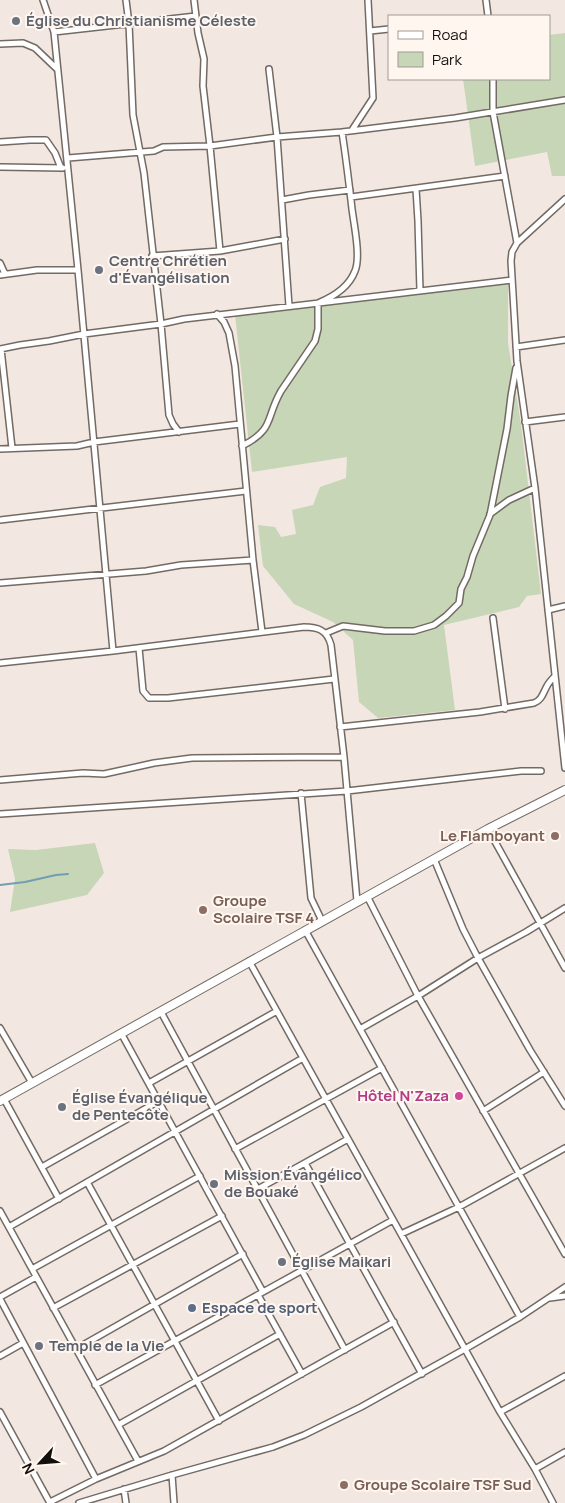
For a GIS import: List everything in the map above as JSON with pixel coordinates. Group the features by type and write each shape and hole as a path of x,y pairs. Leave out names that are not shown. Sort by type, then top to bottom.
{"street":[{"path":"43,0 54,32 68,158 113,651"},
{"path":"126,0 129,24 133,115 144,173 169,415 172,424 179,432"},
{"path":"194,0 198,33 204,59 203,86 220,250"},
{"path":"352,130 373,98 368,0"},
{"path":"486,0 488,15"},
{"path":"54,32 196,16"},
{"path":"370,30 388,29"},
{"path":"0,44 23,43 35,48 58,69"},
{"path":"269,69 277,137 290,306"},
{"path":"493,80 493,112 517,243"},
{"path":"68,158 154,151 163,147 210,146 277,137 342,132 493,112 565,100"},
{"path":"318,303 330,298 343,289 355,271 357,262 356,239 342,132"},
{"path":"0,142 46,140 56,153 61,168"},
{"path":"0,167 69,168"},
{"path":"350,197 505,176"},
{"path":"416,188 420,291"},
{"path":"282,200 350,190"},
{"path":"565,199 517,243 512,252 517,361 535,488 565,768"},
{"path":"152,256 220,250 285,240"},
{"path":"0,263 2,275 37,270 78,270"},
{"path":"12,448 0,349 20,344 217,314 512,280"},
{"path":"242,446 263,432 270,420 281,391 316,341 318,303"},
{"path":"217,314 224,322 229,333 234,366 262,632"},
{"path":"516,347 565,340"},
{"path":"326,633 343,626 385,631 414,631 434,625 459,603 461,589 490,514 507,429 517,361"},
{"path":"525,422 565,417"},
{"path":"0,449 77,446 94,442 240,424"},
{"path":"490,514 509,500 535,488"},
{"path":"0,520 246,491"},
{"path":"0,582 146,571 181,565 253,560"},
{"path":"548,610 565,606"},
{"path":"493,618 505,708"},
{"path":"0,663 262,632 320,628 326,633 331,645 344,757 357,902"},
{"path":"139,648 143,691 149,698 168,698 334,679"},
{"path":"340,727 480,712 538,702 548,683 556,676"},
{"path":"0,780 83,773 104,774 154,763 192,758 344,757"},
{"path":"0,814 347,791 521,771 541,771"},
{"path":"301,794 311,898 322,921"},
{"path":"58,1198 2,1100 488,829 564,794"},
{"path":"488,829 565,968"},
{"path":"434,859 463,929 478,958 565,1106"},
{"path":"367,896 418,996 565,1254"},
{"path":"360,1029 565,908"},
{"path":"305,930 520,1317"},
{"path":"250,961 465,1350 553,1503"},
{"path":"149,1083 277,1011"},
{"path":"161,1012 345,1350"},
{"path":"0,1028 2,1036 32,1083"},
{"path":"121,1033 222,1216 280,1334 302,1374"},
{"path":"9,1227 303,1058"},
{"path":"236,1149 382,1068"},
{"path":"483,1111 544,1072"},
{"path":"42,1167 159,1102"},
{"path":"258,1189 348,1139"},
{"path":"401,1234 459,1207 565,1148"},
{"path":"305,1163 422,1374"},
{"path":"32,1269 200,1176"},
{"path":"87,1182 219,1421"},
{"path":"0,1211 138,1461"},
{"path":"53,1308 222,1216"},
{"path":"95,1384 393,1220"},
{"path":"76,1349 242,1254"},
{"path":"36,1277 0,1298 96,1479"},
{"path":"79,1503 273,1447 304,1435 361,1407 465,1350 565,1287"},
{"path":"550,1298 565,1296"},
{"path":"0,1412 50,1503 96,1479 164,1450 394,1322"},
{"path":"118,1425 280,1334"},
{"path":"0,1356 23,1343"},
{"path":"500,1412 565,1376"},
{"path":"535,1469 565,1452"},
{"path":"172,1475 174,1503"},
{"path":"124,1489 126,1503"}],"green space":[{"path":"565,33 565,176 552,176 547,152 475,166 463,80 550,80 550,35"},
{"path":"508,282 508,343 521,424 541,594 527,596 519,607 444,625 455,710 378,718 359,702 353,640 333,622 294,604 263,566 258,525 275,527 281,537 296,534 292,510 313,505 320,487 346,478 347,457 252,472 235,315"},
{"path":"95,843 104,873 87,895 10,912 15,879 8,849 36,850"}],"waterway":[{"path":"0,885 68,874"}],"place":[{"name":"Église du Christianisme Céleste","path":"16,21"},
{"name":"Centre Chrétien d'Évangélisation","path":"99,270"},
{"name":"Le Flamboyant","path":"555,836"},
{"name":"Groupe Scolaire TSF 4","path":"203,910"},
{"name":"Hôtel N'Zaza","path":"459,1096"},
{"name":"Église Évangélique de Pentecôte","path":"62,1107"},
{"name":"Mission Évangélico de Bouaké","path":"214,1184"},
{"name":"Église Maikari","path":"282,1262"},
{"name":"Espace de sport","path":"192,1308"},
{"name":"Temple de la Vie","path":"39,1346"},
{"name":"Groupe Scolaire TSF Sud","path":"344,1485"}]}
